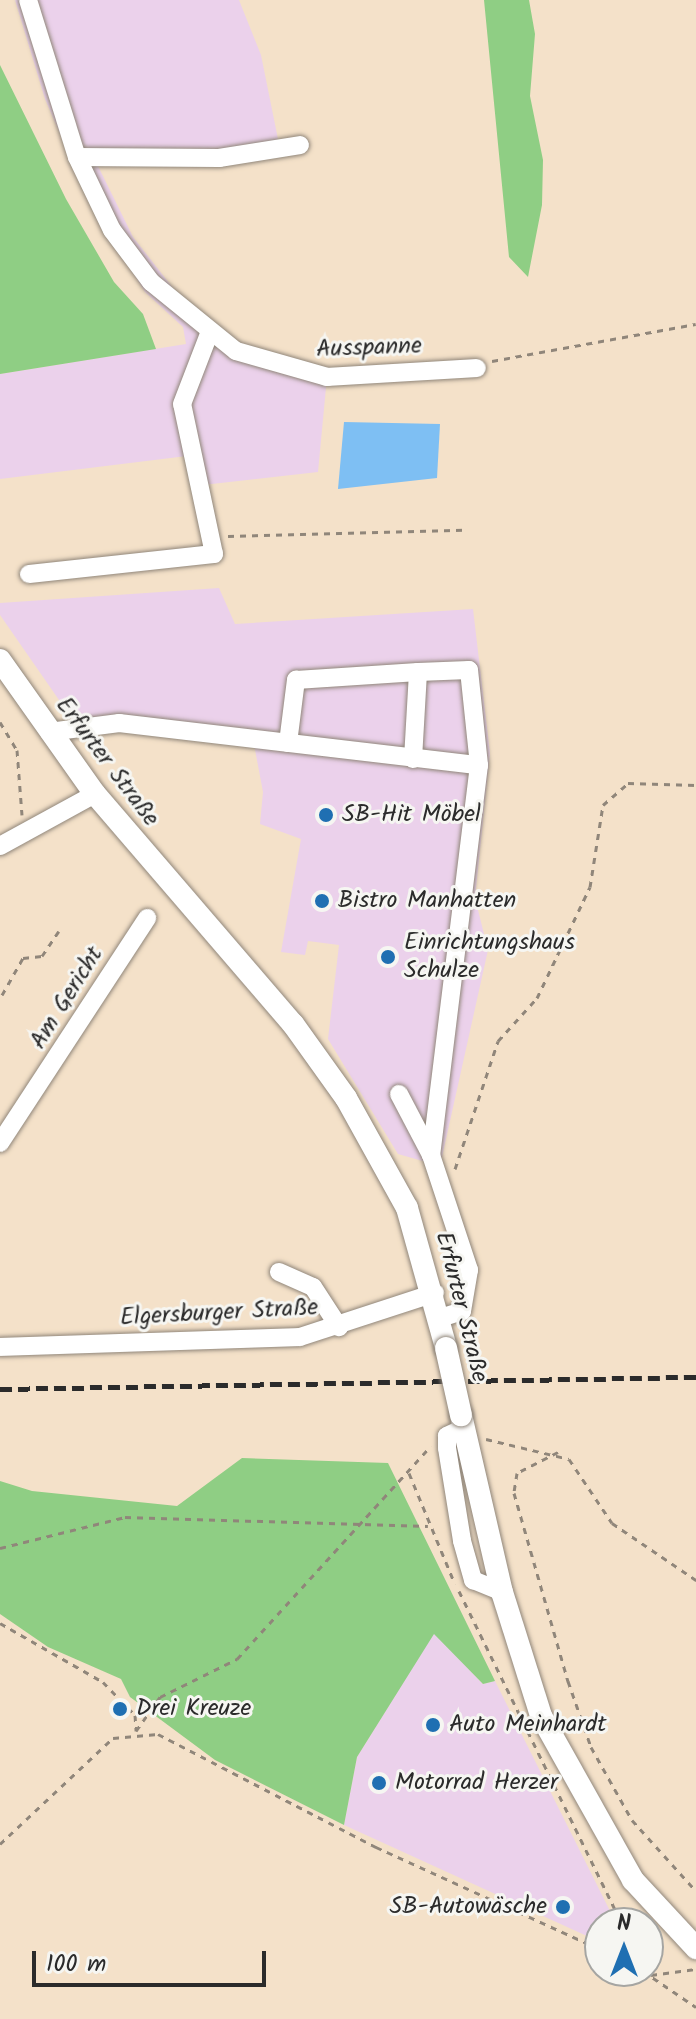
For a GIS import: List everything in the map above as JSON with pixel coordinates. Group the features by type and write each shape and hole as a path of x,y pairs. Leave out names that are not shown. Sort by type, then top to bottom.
{"main road":[{"name":"Erfurter Straße","path":"0,660 95,794 293,1024 346,1098 407,1208 435,1293 502,1592 563,1765 633,1880 696,1948"}],"street":[{"name":"Ausspanne","path":"28,0 77,157 112,230 151,282 209,334 258,361 327,377 477,368"},
{"path":"77,157 219,158 300,145"},
{"path":"29,574 214,554 182,404 209,334"},
{"path":"288,743 296,680 469,670 479,765 431,1155"},
{"path":"413,759 418,672"},
{"path":"49,732 119,723 479,765"},
{"path":"0,846 28,834 95,794"},
{"name":"Am Gericht","path":"0,1143 147,918"},
{"path":"399,1094 431,1155 469,1270 462,1311 440,1318"},
{"path":"279,1272 313,1287 339,1327"},
{"name":"Elgersburger Straße","path":"0,1347 300,1337 339,1327 435,1293"}],"path":[{"path":"477,368 509,352 696,324"},
{"path":"209,535 464,530"},
{"path":"0,722 17,750 28,834"},
{"path":"454,1172 498,1041 537,998 590,887 603,805 628,783 696,785"},
{"path":"2,995 23,958 42,956 59,931"},
{"path":"464,1427 558,1452 578,1469 612,1523 696,1580"},
{"path":"558,1452 517,1473 514,1493 568,1681 591,1747 632,1820 696,1891"},
{"path":"136,1731 160,1697 237,1659 409,1473 428,1526 547,1782 613,1907"},
{"path":"0,1548 125,1517 358,1528 428,1526"},
{"path":"0,1623 103,1682 135,1715 136,1731"},
{"path":"0,1844 113,1738 136,1731 158,1734 376,1847 584,1942"},
{"path":"664,1973 696,1969"},
{"path":"664,1984 696,2007"}],"shaded area":[{"path":"15,0 239,0 261,55 280,149 94,158 133,237 209,334 327,377 318,472 203,485 195,455 0,479 0,374 186,344 183,327 145,292 91,206 45,99"},
{"path":"219,588 235,624 473,609 490,753 475,898 488,950 440,1166 398,1154 328,1039 339,945 308,941 305,955 281,952 301,839 260,824 263,792 253,739 75,723 0,615 0,603"},
{"path":"434,1633 483,1684 495,1681 608,1907 584,1907 584,1935 344,1825 357,1757"}],"green space":[{"path":"484,0 529,0 535,34 530,96 543,160 542,205 528,277 509,257"},
{"path":"0,65 66,199 114,282 143,314 156,349 0,374"},
{"path":"242,1458 388,1463 495,1681 483,1684 434,1634 357,1757 344,1825 215,1760 130,1697 121,1679 48,1647 0,1614 0,1481 32,1491 177,1506"}],"water":[{"path":"344,422 440,424 437,478 338,489"}],"railway":[{"path":"0,1389 696,1377"}],"place":[{"name":"SB-Hit Möbel","path":"326,815"},
{"name":"Bistro Manhatten","path":"322,901"},
{"name":"Einrichtungshaus Schulze","path":"388,957"},
{"name":"Drei Kreuze","path":"120,1709"},
{"name":"Auto Meinhardt","path":"433,1725"},
{"name":"Motorrad Herzer","path":"379,1783"},
{"name":"SB-Autowäsche","path":"563,1907"}]}
